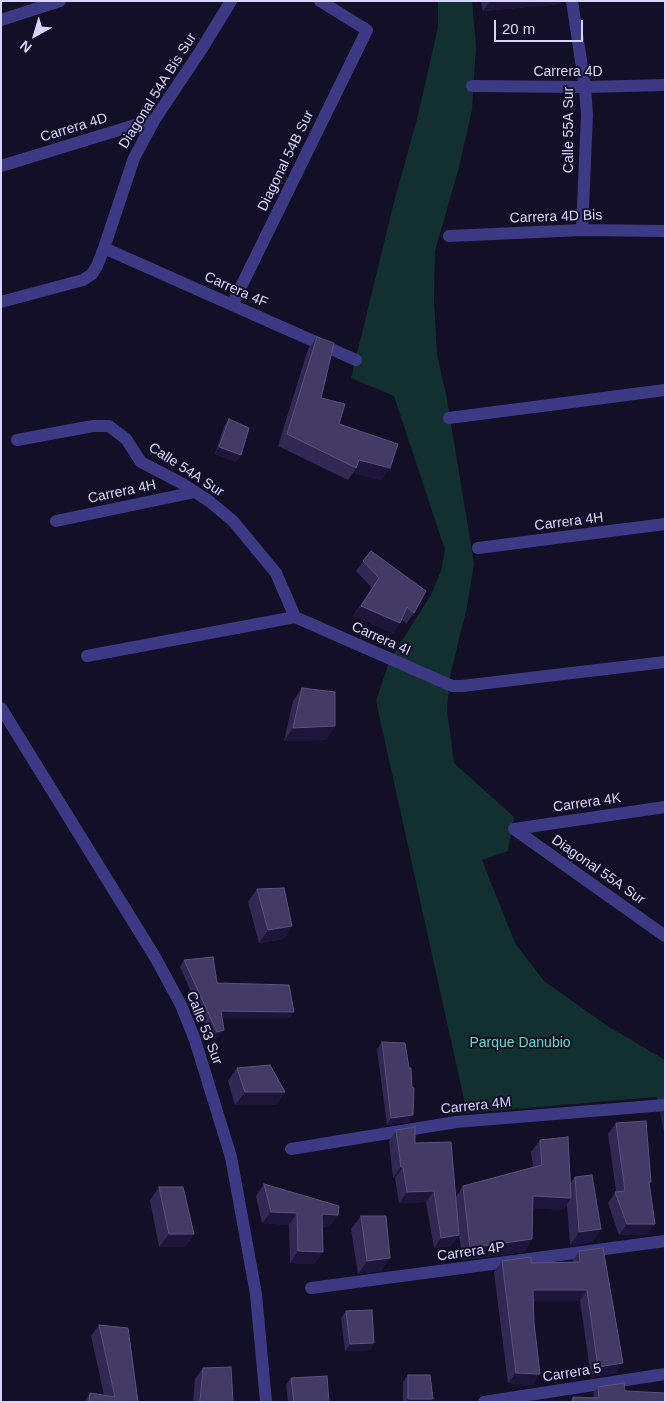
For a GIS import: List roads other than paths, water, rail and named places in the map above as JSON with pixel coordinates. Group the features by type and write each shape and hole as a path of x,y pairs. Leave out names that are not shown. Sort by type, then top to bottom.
{"street":[{"path":"1,20 60,1"},
{"name":"Diagonal 54A Bis Sur","path":"1,302 83,280 92,274 104,248 134,158 155,119 231,1"},
{"name":"Diagonal 54B Sur","path":"232,305 367,30 320,1"},
{"name":"Calle 55A Sur","path":"572,1 585,87 587,115 582,230"},
{"name":"Carrera 4D","path":"472,86 585,87 665,85"},
{"name":"Carrera 4D","path":"1,166 155,119"},
{"name":"Carrera 4D Bis","path":"449,236 582,230 665,231"},
{"name":"Carrera 4F","path":"104,248 356,360"},
{"path":"449,418 665,390"},
{"name":"Calle 54A Sur","path":"17,440 93,426 109,426 126,439 141,462 195,492 233,520 276,574 295,617"},
{"name":"Carrera 4H","path":"56,521 195,492"},
{"name":"Carrera 4H","path":"478,548 665,524"},
{"path":"87,656 295,617"},
{"name":"Carrera 4I","path":"295,617 452,686 665,662"},
{"name":"Calle 53 Sur","path":"1,708 155,956 180,1005 195,1040 231,1157 256,1294 266,1402"},
{"name":"Carrera 4K","path":"514,829 665,807"},
{"name":"Diagonal 55A Sur","path":"514,829 665,936"},
{"name":"Carrera 4M","path":"291,1149 456,1122 665,1105"},
{"name":"Carrera 4P","path":"311,1288 665,1241"},
{"name":"Carrera 5","path":"484,1402 665,1374"}],"park label":[{"name":"Parque Danubio","path":"520,1043"}]}
